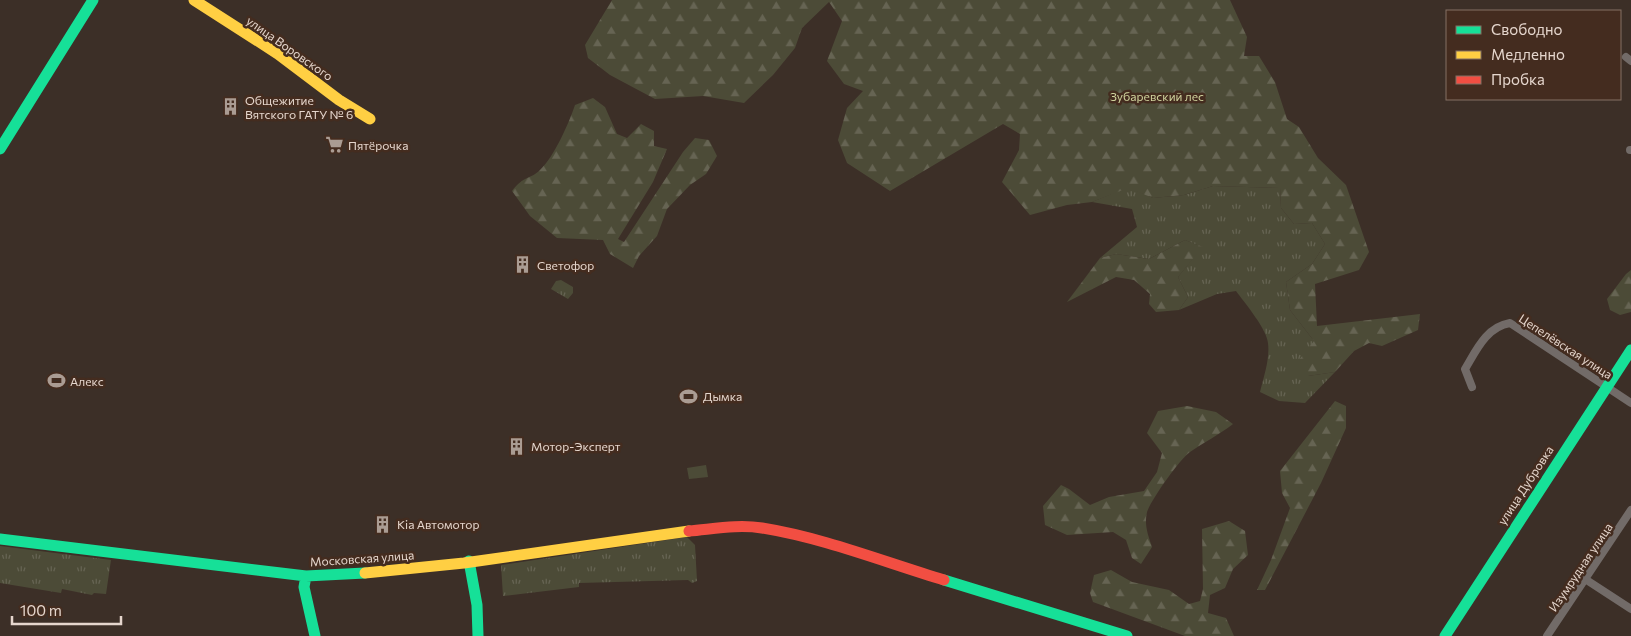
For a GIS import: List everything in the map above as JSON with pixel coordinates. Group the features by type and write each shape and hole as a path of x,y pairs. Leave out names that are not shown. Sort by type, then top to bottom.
{"main road":[{"path":"0,150 92,0"},
{"name":"улица Воровского","path":"194,0 278,54 339,100 370,119"},
{"name":"улица Дубровка","path":"1445,636 1631,350"},
{"name":"Московская улица","path":"0,540 306,576 346,575 469,561 726,527 761,528 811,539 1127,636"},
{"path":"469,561 477,605 478,636"},
{"path":"306,576 304,587 315,636"}],"street":[{"name":"Цепелёвская улица","path":"1472,387 1465,370 1486,337 1499,325 1510,323 1631,403"},
{"name":"Изумрудная улица","path":"1547,636 1631,510"},
{"path":"1585,579 1631,609"}],"green space":[{"name":"Зубаревский лес","path":"612,0 1230,0 1247,37 1244,56 1259,56 1275,82 1287,119 1299,127 1318,158 1346,185 1369,252 1359,270 1315,284 1317,326 1420,314 1418,330 1382,346 1369,343 1354,351 1335,372 1308,376 1295,365 1314,341 1290,310 1286,282 1312,264 1325,244 1312,223 1294,224 1281,208 1280,188 1213,186 1184,195 1153,198 1128,188 1092,202 1067,205 1030,215 1002,182 1019,150 1020,134 1003,124 890,191 847,163 838,140 847,108 863,91 844,84 827,61 842,21 829,2 802,28 795,48 773,75 744,103 703,96 655,99 610,75 588,58 585,45"},
{"path":"593,98 605,107 617,134 627,138 641,124 654,131 654,146 667,149 653,182 618,239 624,242 683,152 695,138 709,140 717,156 706,174 690,185 667,209 657,236 639,256 633,268 610,254 603,240 557,238 530,216 512,191 520,182 536,173 551,157 575,105"},
{"path":"1213,186 1280,188 1281,208 1294,224 1312,223 1325,244 1312,264 1286,282 1290,310 1314,341 1308,376 1335,372 1305,403 1279,401 1260,392 1268,355 1267,337 1255,316 1236,291 1217,294 1179,310 1188,297 1178,277 1202,247 1185,240 1149,259 1116,254 1100,258 1137,227 1132,209 1092,202 1128,187 1153,198 1184,195"},
{"path":"1185,240 1203,247 1178,277 1188,297 1179,310 1156,312 1149,304 1150,294 1134,280 1116,277 1067,302 1100,258 1116,254 1149,259"},
{"path":"1631,270 1631,312 1620,315 1610,310 1607,299"},
{"path":"561,280 573,287 573,293 568,299 551,289 556,281"},
{"path":"1335,401 1346,406 1346,428 1321,483 1265,590 1257,590 1271,560 1290,508 1282,493 1280,471"},
{"path":"1187,406 1216,412 1233,424 1185,456 1159,490 1146,517 1146,526 1152,547 1141,564 1132,558 1126,540 1113,532 1067,535 1045,525 1043,506 1061,485 1090,505 1109,497 1144,491 1157,472 1162,453 1147,433 1158,411"},
{"path":"706,465 708,477 689,479 687,468"},
{"path":"1229,521 1245,531 1248,555 1233,569 1225,588 1210,595 1208,613 1226,618 1234,636 1185,636 1093,602 1090,593 1094,575 1111,570 1132,582 1169,590 1189,604 1200,601 1203,589 1202,529"},
{"path":"687,537 695,545 697,581 692,583 688,580 579,583 579,587 503,596 501,565"},
{"path":"0,546 111,560 106,594 94,593 92,595 62,589 61,593 0,583"}],"traffic: fast":[{"path":"0,149 93,0"},
{"path":"1445,636 1631,350"},
{"path":"0,539 306,576 365,573"},
{"path":"469,561 477,605 478,636"},
{"path":"306,576 304,587 315,636"},
{"path":"944,580 1127,636"}],"traffic: slow":[{"path":"194,0 278,54 339,100 370,119"},
{"path":"365,573 464,563 689,531"}],"traffic: jam":[{"path":"689,531 744,526 785,532 831,544 944,580"}],"place":[{"name":"Общежитие Вятского ГАТУ № 6","path":"231,107"},
{"name":"Пятёрочка","path":"334,145"},
{"name":"Светофор","path":"523,265"},
{"name":"Алекс","path":"56,381"},
{"name":"Дымка","path":"689,396"},
{"name":"Мотор-Эксперт","path":"517,446"},
{"name":"Kia Автомотор","path":"383,524"}]}
